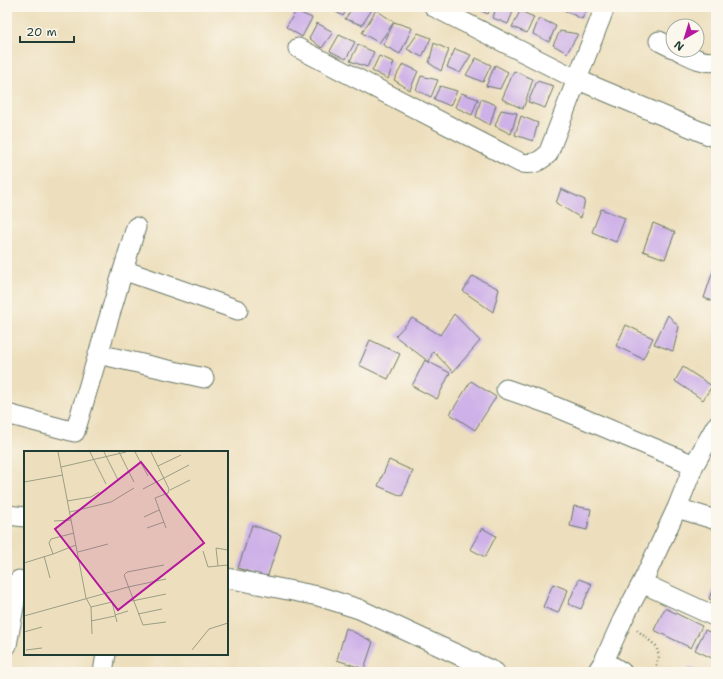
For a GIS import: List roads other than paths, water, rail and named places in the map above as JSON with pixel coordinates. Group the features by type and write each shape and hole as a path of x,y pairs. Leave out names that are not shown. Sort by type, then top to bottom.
{"street":[{"path":"434,7 576,79 716,138"},
{"path":"298,48 521,163 529,164 539,162 548,154 605,7"},
{"path":"695,58 710,62 716,61"},
{"path":"7,414 75,432 136,227"},
{"path":"123,270 238,310"},
{"path":"98,354 204,378"},
{"path":"506,389 549,404 694,465"},
{"path":"622,672 600,666 642,583 677,508 694,465 716,426"},
{"path":"677,508 716,520"},
{"path":"7,514 24,517"},
{"path":"228,578 318,596 359,609 495,672"},
{"path":"7,645 19,580"},
{"path":"642,583 716,617"},
{"path":"103,672 106,655"}]}
